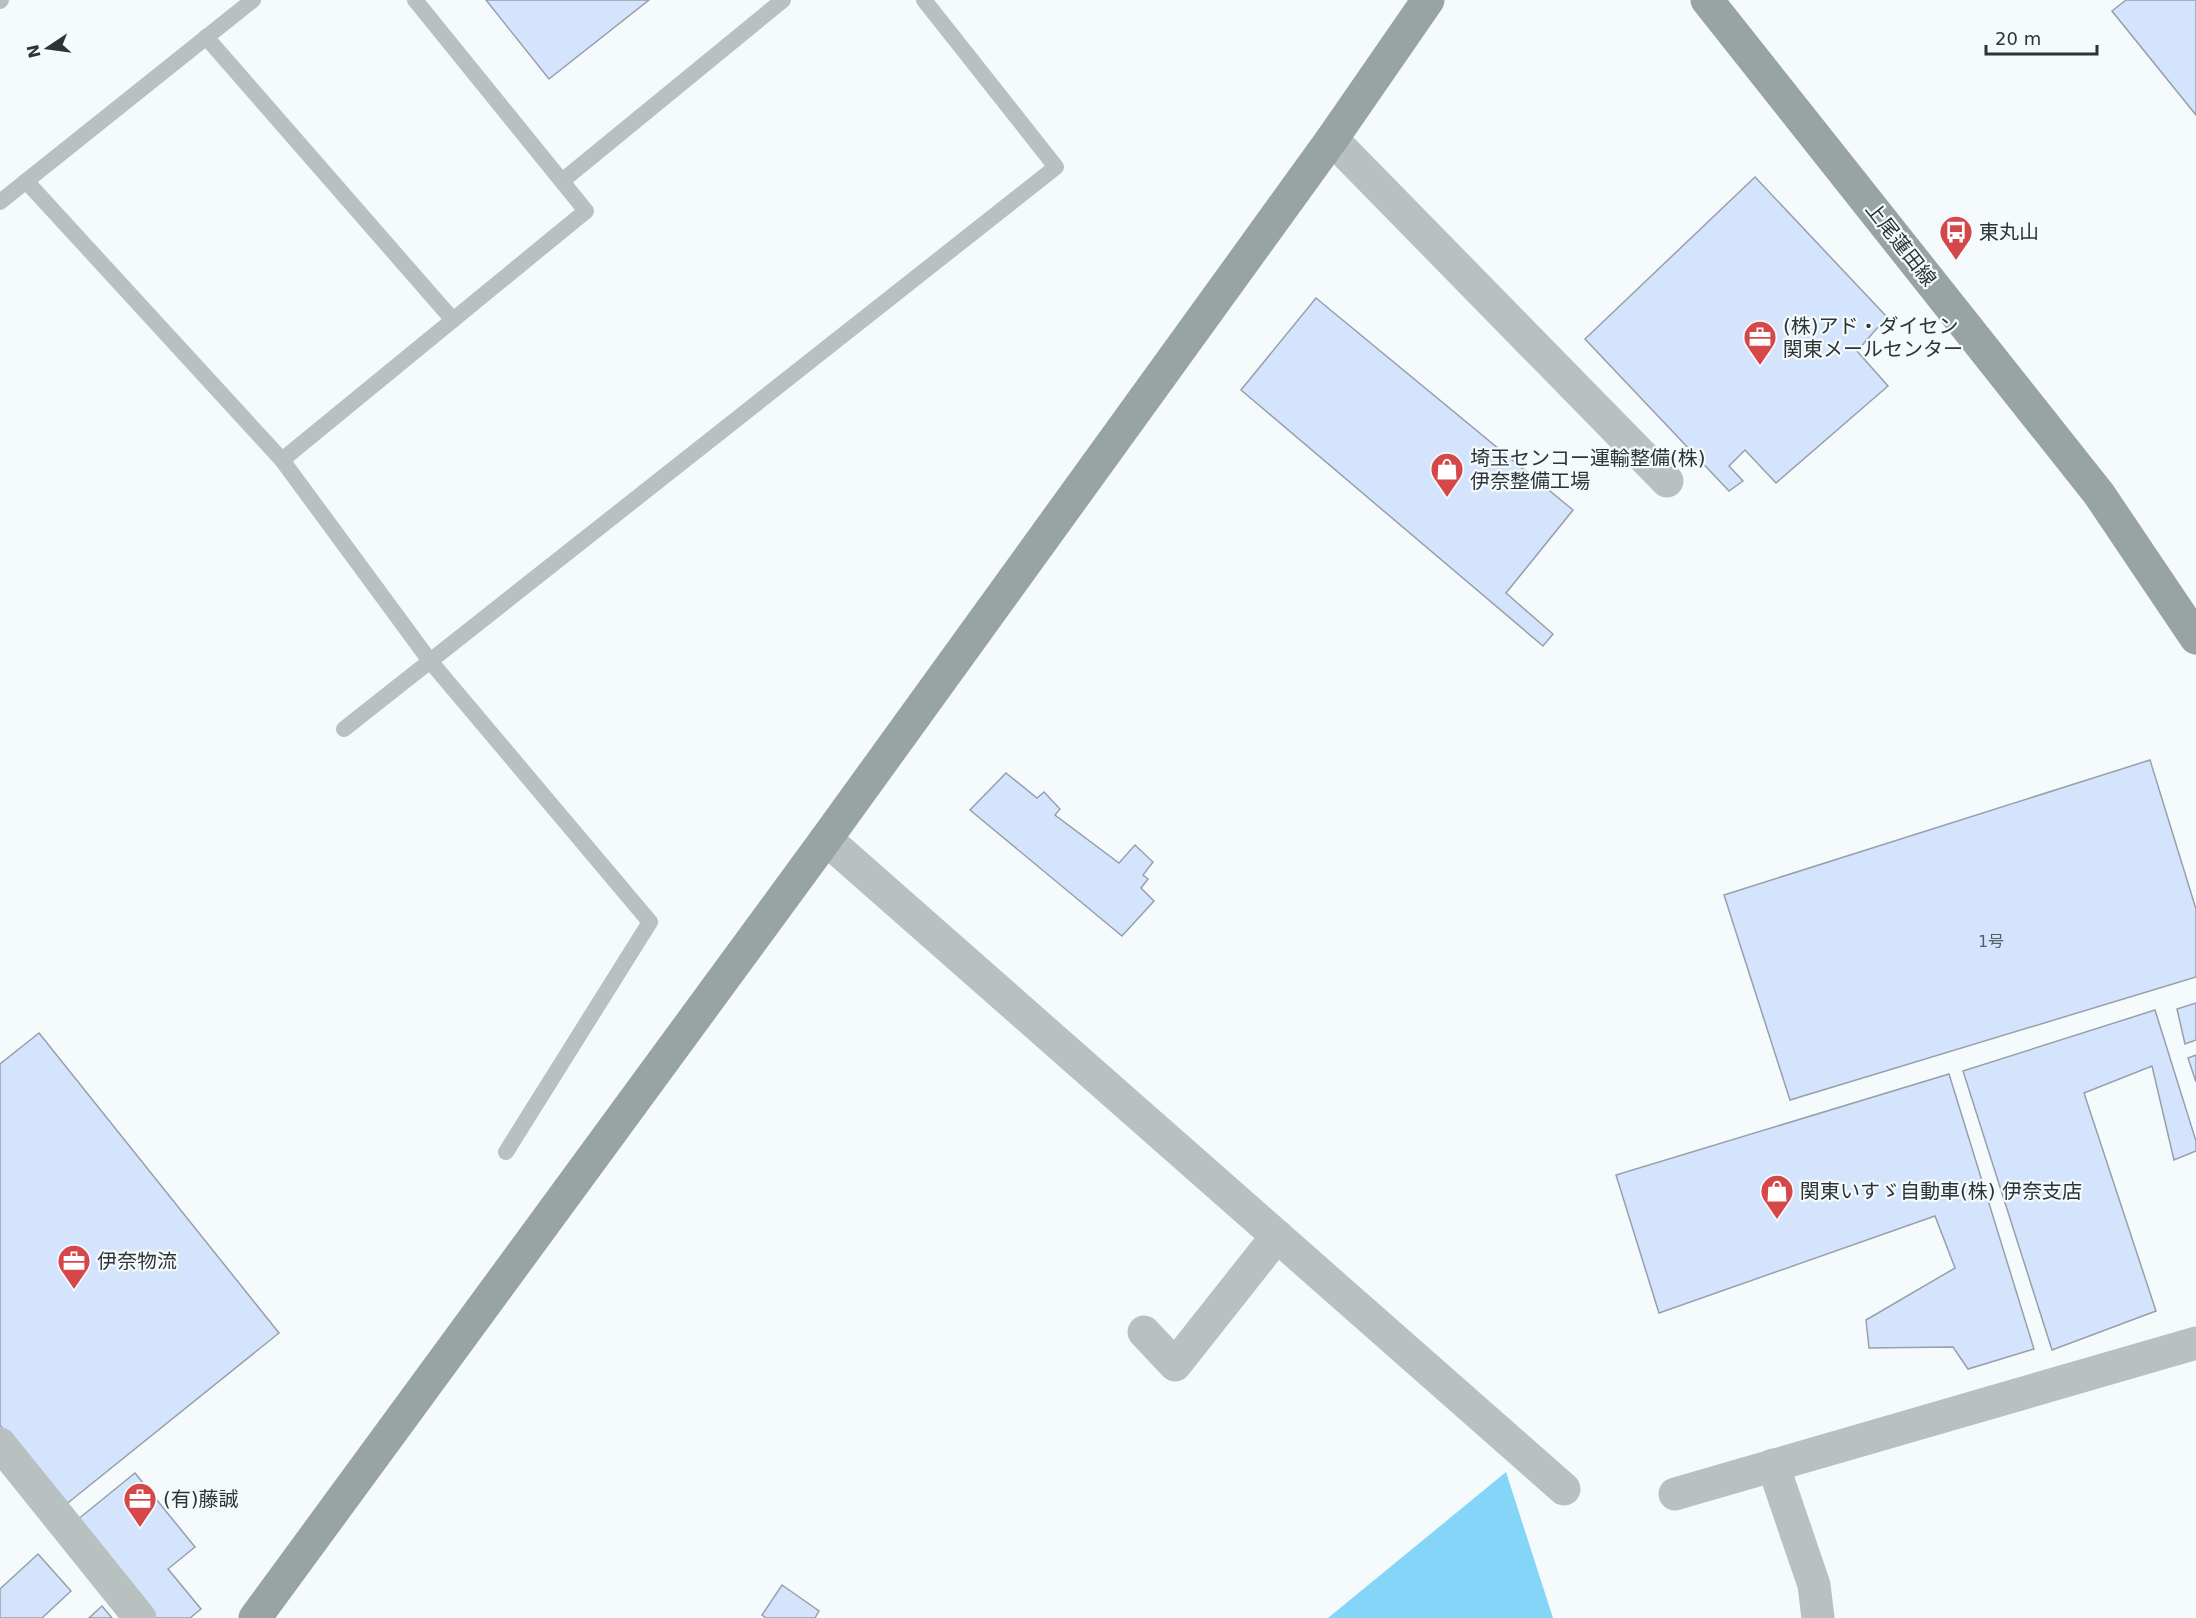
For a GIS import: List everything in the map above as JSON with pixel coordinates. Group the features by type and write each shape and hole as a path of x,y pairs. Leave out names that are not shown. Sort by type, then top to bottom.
{"street":[{"path":"255,1618 826,839 1332,139 1428,0"},
{"name":"上尾蓮田線","path":"1707,0 2099,494 2194,631"},
{"path":"1332,139 1667,481"},
{"path":"826,839 1564,1489"},
{"path":"1144,1332 1175,1365 1277,1236"},
{"path":"1676,1494 2196,1343"},
{"path":"0,1444 140,1618"},
{"path":"1773,1465 1814,1585 1818,1618"}],"lane":[{"path":"0,202 253,0"},
{"path":"282,460 586,211 415,0"},
{"path":"562,181 783,0"},
{"path":"344,729 1056,167 924,0"},
{"path":"206,37 453,320"},
{"path":"26,181 282,460 430,660 650,922 506,1152"}],"shaded area":[{"path":"1506,1472 1553,1618 1328,1618"}],"building":[{"path":"486,0 649,0 549,79"},
{"path":"2126,0 2196,0 2196,115 2112,11"},
{"path":"1755,177 1887,317 1857,351 1888,386 1776,483 1745,450 1729,466 1743,481 1729,491 1585,339"},
{"path":"1316,298 1573,510 1506,593 1553,634 1543,646 1241,390"},
{"path":"2150,760 2196,909 2196,977 1790,1100 1724,895"},
{"path":"1006,773 1037,798 1044,792 1060,809 1055,815 1119,863 1135,845 1153,862 1143,875 1148,879 1141,888 1154,901 1122,936 970,810"},
{"path":"2196,1003 2196,1040 2185,1044 2177,1009"},
{"path":"2155,1010 2196,1141 2196,1151 2174,1160 2152,1066 2084,1093 2156,1311 2052,1350 1963,1071"},
{"path":"39,1033 279,1333 64,1506 0,1425 0,1064"},
{"path":"2196,1055 2196,1082 2188,1058"},
{"path":"1949,1074 2034,1349 1968,1369 1953,1347 1869,1348 1866,1320 1955,1268 1935,1216 1659,1313 1616,1175"},
{"path":"135,1473 195,1547 168,1569 201,1609 190,1618 156,1618 77,1520"},
{"path":"38,1554 71,1591 42,1618 0,1618 0,1589"},
{"path":"782,1585 819,1611 815,1618 766,1618 762,1615"},
{"path":"102,1606 112,1618 89,1618"}],"place":[{"name":"東丸山","path":"1956,261"},
{"name":"(株)アド・ダイセン 関東メールセンター","path":"1760,366"},
{"name":"埼玉センコー運輸整備(株) 伊奈整備工場","path":"1447,498"},
{"name":"関東いすゞ自動車(株) 伊奈支店","path":"1777,1220"},
{"name":"伊奈物流","path":"74,1290"},
{"name":"(有)藤誠","path":"140,1528"}]}
